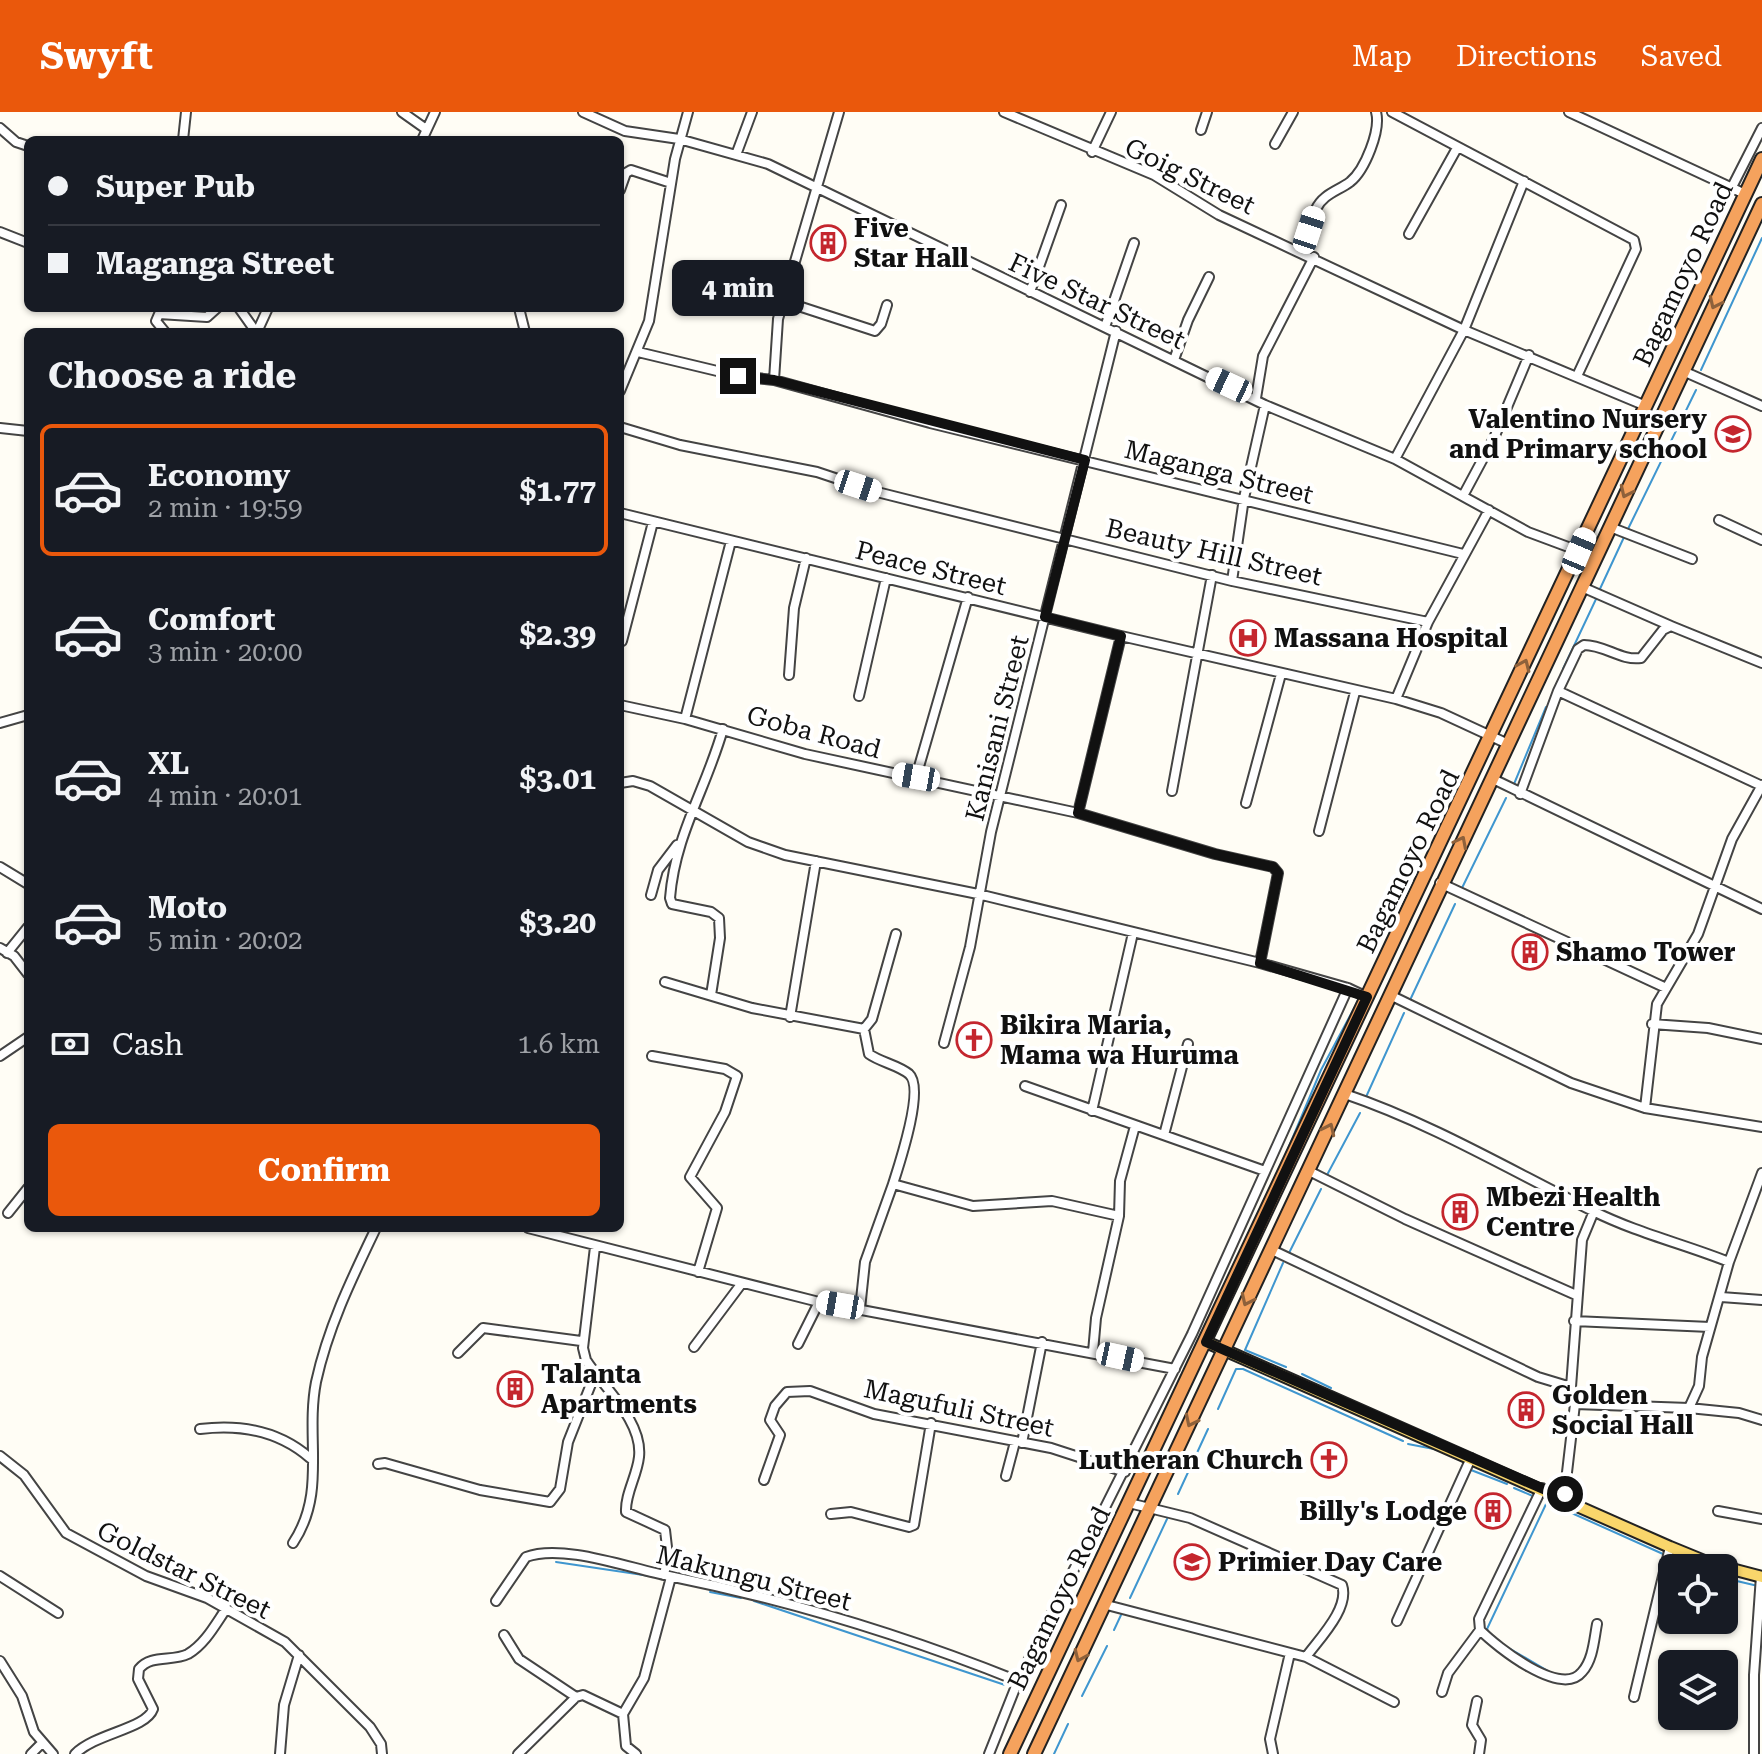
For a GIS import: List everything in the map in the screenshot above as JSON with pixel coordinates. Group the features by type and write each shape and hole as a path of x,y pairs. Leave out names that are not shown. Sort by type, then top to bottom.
{"highway":[{"name":"Bagamoyo Road","path":"1010,1754 1762,159"},
{"name":"Bagamoyo Road","path":"1034,1754 1102,1604 1392,996 1440,883 1493,779 1762,204"},
{"path":"1730,228 1747,234"}],"main road":[{"path":"1206,1342 1670,1547 1709,1563 1762,1576"}],"street":[{"path":"183,136 186,112"},
{"path":"402,112 426,129"},
{"path":"423,136 435,112"},
{"name":"Five Star Street","path":"583,112 625,131 679,139 768,164 1265,405 1395,459 1464,494 1528,532 1579,551"},
{"path":"624,382 638,352 656,289 671,183 679,139 688,112"},
{"path":"736,155 752,112"},
{"path":"774,380 778,319 839,112"},
{"name":"Goig Street","path":"1004,112 1092,152 1154,175 1219,215 1310,255 1464,330 1578,374 1646,406"},
{"path":"1092,152 1111,112"},
{"path":"1201,130 1207,112"},
{"path":"1275,144 1293,112"},
{"path":"1256,398 1263,356 1310,255 1315,210 1332,191 1352,181 1376,132 1376,112"},
{"path":"1392,112 1634,240 1636,249 1578,374"},
{"path":"1569,112 1745,194"},
{"path":"0,128 24,145"},
{"path":"1732,187 1762,128"},
{"path":"1409,234 1457,148"},
{"path":"624,179 631,170 671,183"},
{"path":"1395,459 1464,330 1524,181"},
{"path":"1030,292 1061,205"},
{"path":"0,232 24,241"},
{"path":"1105,327 1134,243"},
{"path":"1174,360 1188,320 1209,277"},
{"path":"783,301 875,331 881,324 887,305"},
{"path":"162,328 156,321 159,314 207,317 213,312"},
{"name":"Kanisani Street","path":"944,1043 970,947 978,894 1116,331"},
{"name":"Maganga Street","path":"638,352 738,376 774,380 1463,554"},
{"path":"1464,494 1494,438 1529,355"},
{"path":"1683,371 1762,406"},
{"path":"1232,581 1244,498 1265,405"},
{"path":"0,428 24,431"},
{"name":"Beauty Hill Street","path":"624,428 680,445 817,472 877,492 1232,581 1428,622"},
{"path":"1396,699 1428,622 1489,510"},
{"name":"Peace Street","path":"624,514 1121,636 1396,699 1508,744"},
{"path":"1719,520 1762,540"},
{"path":"624,633 653,522"},
{"path":"1610,527 1692,559"},
{"path":"685,719 731,541"},
{"path":"789,675 794,608 806,558"},
{"path":"1172,791 1195,653 1212,575"},
{"path":"859,696 886,578"},
{"path":"1582,587 1762,663"},
{"path":"916,777 968,597"},
{"path":"1520,794 1558,691 1578,649 1584,645 1604,648 1630,660 1641,658 1663,630 1671,626"},
{"path":"1078,813 1121,636"},
{"path":"1246,803 1281,674"},
{"path":"1558,691 1762,786 1732,839 1698,934 1666,988 1652,1024 1645,1108"},
{"path":"1319,831 1355,692"},
{"name":"Goba Road","path":"624,706 723,729 805,754 1078,813 1215,854 1273,867 1278,873 1260,963"},
{"path":"0,723 24,716"},
{"path":"651,895 658,870 677,844 694,809 723,729"},
{"path":"1493,779 1762,909"},
{"path":"624,782 633,781 650,786 748,842 816,861 978,894 1260,963 1348,988 1367,997"},
{"path":"677,844 671,903 711,912 719,918 720,938 711,995"},
{"path":"790,1017 816,861"},
{"path":"0,867 24,882"},
{"path":"1440,883 1666,988"},
{"path":"24,931 4,950 24,970"},
{"path":"1092,1111 1133,933"},
{"path":"860,1309 865,1262 906,1150 914,1083 907,1072 869,1054 864,1029 872,1019 881,993 896,934"},
{"path":"665,982 790,1017 864,1029"},
{"path":"989,1754 1018,1681 1175,1369 1348,988"},
{"path":"1392,996 1571,1083 1645,1108 1762,1127"},
{"path":"1652,1024 1708,1028 1762,1039"},
{"path":"0,1056 24,1040"},
{"path":"1164,1135 1188,1044"},
{"path":"652,1056 725,1069 737,1076 725,1112 690,1177 717,1208 698,1272"},
{"path":"1025,1086 1265,1171"},
{"path":"1345,1094 1462,1145 1630,1228 1677,1241 1729,1262"},
{"path":"1093,1352 1096,1318 1119,1216 1120,1181 1135,1126"},
{"path":"1309,1171 1354,1195 1576,1295"},
{"path":"1689,1408 1699,1386 1710,1327 1729,1262 1762,1173"},
{"path":"893,1184 973,1206 1052,1201 1119,1216"},
{"path":"8,1213 24,1193"},
{"path":"1564,1498 1575,1404 1571,1387 1576,1295 1582,1240 1594,1211"},
{"path":"293,1543 313,1500 311,1415 326,1344 339,1307 374,1232"},
{"path":"542,1232 819,1302 1175,1369"},
{"path":"595,1247 581,1341 586,1360 629,1420 635,1436 639,1455 626,1512 665,1530 668,1556 668,1576 644,1678 623,1714 626,1746 636,1754"},
{"path":"1270,1249 1538,1377 1571,1387"},
{"path":"694,1347 742,1283"},
{"path":"1721,1297 1762,1300"},
{"path":"798,1344 819,1302"},
{"path":"1574,1321 1710,1327"},
{"path":"458,1353 483,1328 581,1341"},
{"path":"1006,1476 1018,1442 1042,1342"},
{"path":"378,1464 385,1463 495,1493 550,1502 560,1489 568,1442 595,1374"},
{"name":"Magufuli Street","path":"764,1480 780,1435 770,1420 792,1390 810,1391 884,1417 931,1423 1051,1448 1125,1472"},
{"path":"1162,1395 1177,1401"},
{"path":"1575,1404 1689,1408 1739,1413 1762,1420"},
{"path":"831,1514 851,1512 912,1527 931,1423"},
{"path":"200,1429 231,1426 253,1429 310,1458"},
{"name":"Goldstar Street","path":"0,1456 24,1475 66,1533 146,1576 226,1609 285,1642 370,1727 381,1744 382,1754"},
{"path":"1397,1621 1471,1458"},
{"path":"1442,1692 1448,1673 1480,1630 1479,1619 1542,1488"},
{"path":"1129,1503 1190,1518 1342,1585 1345,1594 1341,1605 1306,1657"},
{"path":"1718,1511 1762,1519"},
{"path":"1634,1697 1670,1547"},
{"name":"Makungu Street","path":"496,1601 519,1562 534,1554 621,1564 828,1615 1018,1681"},
{"path":"0,1576 58,1613"},
{"path":"1754,1754 1754,1675 1762,1576"},
{"path":"1102,1604 1306,1657 1394,1702"},
{"path":"75,1754 95,1739 141,1723 151,1716 153,1709 138,1679 139,1669 150,1661 175,1658 195,1649 226,1609"},
{"path":"1480,1630 1515,1658 1560,1680 1575,1679 1583,1672 1597,1624"},
{"path":"504,1635 519,1659 576,1697 590,1696 623,1714"},
{"path":"1273,1754 1270,1739 1290,1653"},
{"path":"280,1754 284,1705 299,1655"},
{"path":"1,1665 18,1687 41,1744 53,1754"},
{"path":"518,1754 576,1697"},
{"path":"1477,1701 1472,1725 1481,1740 1479,1754"},
{"path":"31,1754 41,1744"}],"waterway":[{"path":"1701,370 1762,238"},
{"path":"1628,529 1696,390"},
{"path":"1599,591 1625,535"},
{"path":"1563,669 1597,597"},
{"path":"1514,784 1546,707"},
{"path":"1461,890 1506,798"},
{"path":"1411,998 1455,904"},
{"path":"1285,1156 1321,1070 1359,999"},
{"path":"1366,1097 1404,1013"},
{"path":"1327,1175 1360,1113"},
{"path":"1289,1253 1321,1189"},
{"path":"1283,1263 1245,1350 1286,1367"},
{"path":"1218,1409 1236,1369 1243,1369 1403,1441"},
{"path":"1302,1374 1331,1388"},
{"path":"1178,1494 1208,1429"},
{"path":"1429,1434 1439,1439"},
{"path":"1408,1444 1439,1450"},
{"path":"1467,1452 1560,1492"},
{"path":"1471,1470 1507,1484"},
{"path":"1514,1488 1535,1497"},
{"path":"1573,1498 1579,1501"},
{"path":"1490,1634 1487,1629 1547,1502 1663,1554"},
{"path":"1130,1598 1167,1519"},
{"path":"556,1562 650,1576"},
{"path":"1738,1581 1758,1586"},
{"path":"710,1592 741,1598"},
{"path":"754,1601 1005,1685"},
{"path":"1114,1630 1121,1615"},
{"path":"1500,1643 1548,1671"},
{"path":"1082,1696 1107,1646"},
{"path":"1007,1746 1052,1650"},
{"path":"1054,1754 1068,1724"}],"place":[{"name":"Five Star Hall","path":"828,243"},
{"name":"Valentino Nursery and Primary school","path":"1733,434"},
{"name":"Massana Hospital","path":"1248,638"},
{"name":"Shamo Tower","path":"1530,952"},
{"name":"Bikira Maria, Mama wa Huruma","path":"974,1040"},
{"name":"Mbezi Health Centre","path":"1460,1212"},
{"name":"Talanta Apartments","path":"515,1389"},
{"name":"Golden Social Hall","path":"1526,1410"},
{"name":"Lutheran Church","path":"1329,1460"},
{"name":"Billy's Lodge","path":"1493,1511"},
{"name":"Primier Day Care","path":"1192,1562"}],"route":[{"path":"738,376 774,380 930,423 1085,460 1045,617 1121,636 1078,813 1215,854 1273,867 1278,873 1260,963 1348,988 1367,997 1206,1342 1564,1498 1565,1494"}]}
